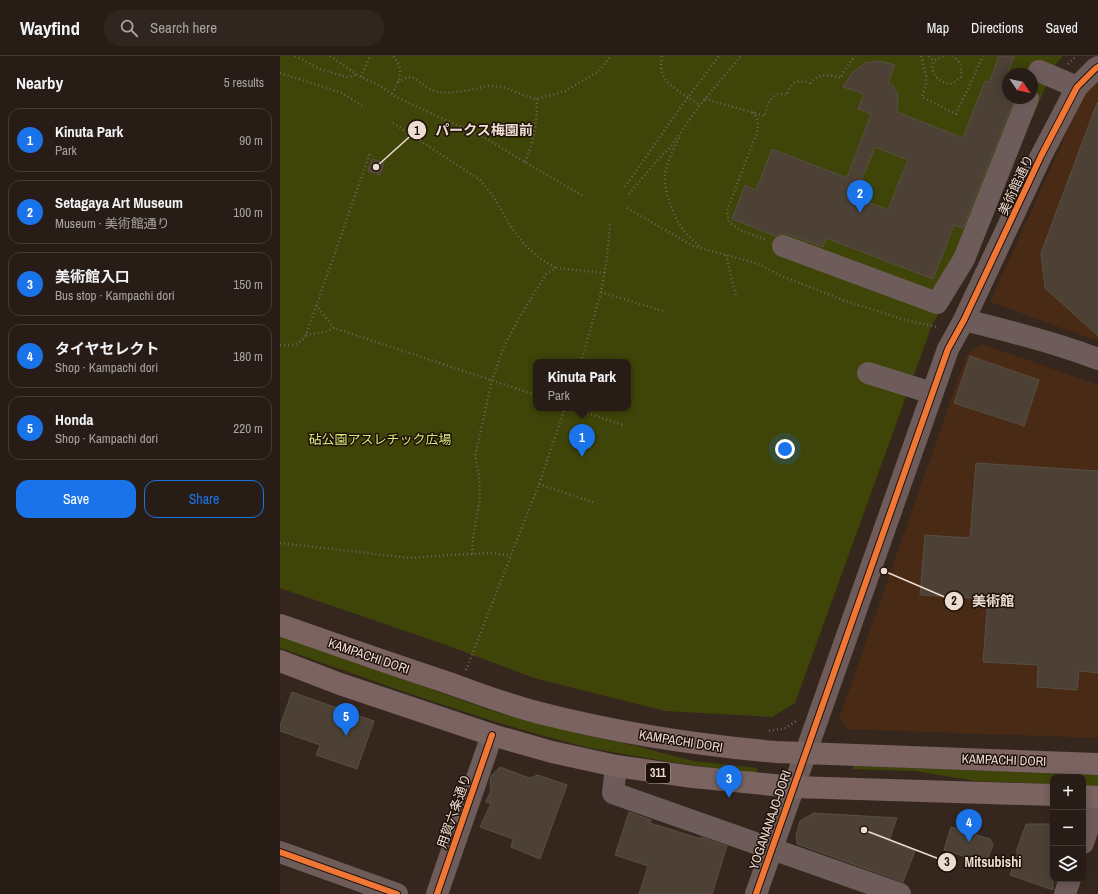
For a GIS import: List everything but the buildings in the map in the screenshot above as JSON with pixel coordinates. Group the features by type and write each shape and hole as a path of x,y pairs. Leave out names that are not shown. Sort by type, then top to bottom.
{"main road":[{"name":"KAMPACHI DORI","path":"280,625 348,650 547,715 668,740 726,748 776,752 1098,764"},
{"name":"311","path":"280,661 340,684 492,735 552,752 616,766 692,777 794,787 1050,795"},
{"path":"1086,796 1098,797"}],"street":[{"name":"美術館通り","path":"932,393 948,349 989,269 1041,156 1077,87 1098,67"},
{"path":"1043,73 1077,87"},
{"path":"783,246 937,303 964,259 1026,104"},
{"path":"964,259 989,269"},
{"path":"960,326 1015,332 1098,359"},
{"path":"868,373 932,393"},
{"name":"YOGANANAJO-DORI","path":"756,894 932,393"},
{"name":"用賀六条通り","path":"437,894 492,735"},
{"path":"616,766 613,793 900,894"},
{"path":"1086,834 1098,797"},
{"path":"280,852 397,894"},
{"path":"1065,894 1069,882"}],"path":[{"path":"295,56 320,69 346,77 356,75"},
{"path":"330,56 356,75 381,86 404,101 488,139 583,196"},
{"path":"361,77 370,56"},
{"path":"392,94 401,75 399,65 393,56"},
{"path":"398,82 412,77 429,89 448,93 488,86 503,87 537,99 565,91 599,71 611,56"},
{"path":"662,56 661,66 663,76 673,88 688,96 700,105"},
{"path":"625,187 688,96 719,56"},
{"path":"628,194 671,146 700,105 741,56"},
{"path":"705,99 765,116 769,102 777,94 787,95 792,84 798,81 810,83 822,75 841,78 844,71 855,56"},
{"path":"921,56 926,76 926,85 922,97 956,114 983,56"},
{"path":"929,56 934,61"},
{"path":"943,56 934,61 932,69 937,78 942,82 952,84 961,77 962,69 960,63 953,56"},
{"path":"1043,73 1076,56"},
{"path":"280,73 342,93 364,107"},
{"path":"525,162 534,137 537,118 537,99"},
{"path":"753,112 757,118 758,128 727,211 729,222 740,230 783,246"},
{"path":"393,123 480,180 493,196 513,230 527,248 541,259 556,268 605,273"},
{"path":"682,132 671,154 665,173 667,190 672,209 678,222 685,232 701,248"},
{"path":"280,346 295,345 306,335 370,153"},
{"path":"627,208 693,246 759,264 779,275 843,300 905,320 932,326 960,326"},
{"path":"582,359 605,273 610,224"},
{"path":"726,255 736,296"},
{"path":"472,554 473,538 480,499 479,474 476,456 492,380 504,346 516,322 546,274 556,268"},
{"path":"601,292 663,311"},
{"path":"316,305 334,328 533,395"},
{"path":"306,335 326,332 334,328"},
{"path":"466,671 511,556 564,411"},
{"path":"581,411 623,425"},
{"path":"538,484 595,503"},
{"path":"280,543 410,558 491,553 511,556"},
{"path":"764,731 786,728 797,721"}],"shaded area":[{"path":"1098,79 1098,341 990,302 1087,88"},
{"path":"982,344 1098,385 1098,738 847,729 839,719 967,354"}],"green space":[{"name":"砧公園アスレチック広場","path":"280,56 1063,56 1055,65 976,249 932,325 795,703 772,717 665,711 534,678 449,646 280,588"},
{"path":"280,636 493,711 580,734 632,745 693,761 757,768 757,773 696,766 635,756 590,748 550,738 434,702 280,648"},
{"path":"853,766 1071,774 1050,774 1050,784 976,781 915,771 853,769"},
{"path":"1086,775 1098,775 1098,786 1086,785"}],"cycle path":[{"path":"756,894 948,349 964,320 1041,156 1077,87 1098,67"},
{"path":"437,894 492,735"},
{"path":"280,852 397,894"}],"place":[{"name":"パークス梅園前","path":"376,167"},
{"name":"Setagaya Art Museum","path":"860,213"},
{"name":"Kinuta Park","path":"582,457"},
{"name":"美術館","path":"884,571"},
{"name":"Honda","path":"346,736"},
{"name":"美術館入口","path":"729,798"},
{"name":"Mitsubishi","path":"864,830"},
{"name":"タイヤセレクト","path":"969,842"}]}
